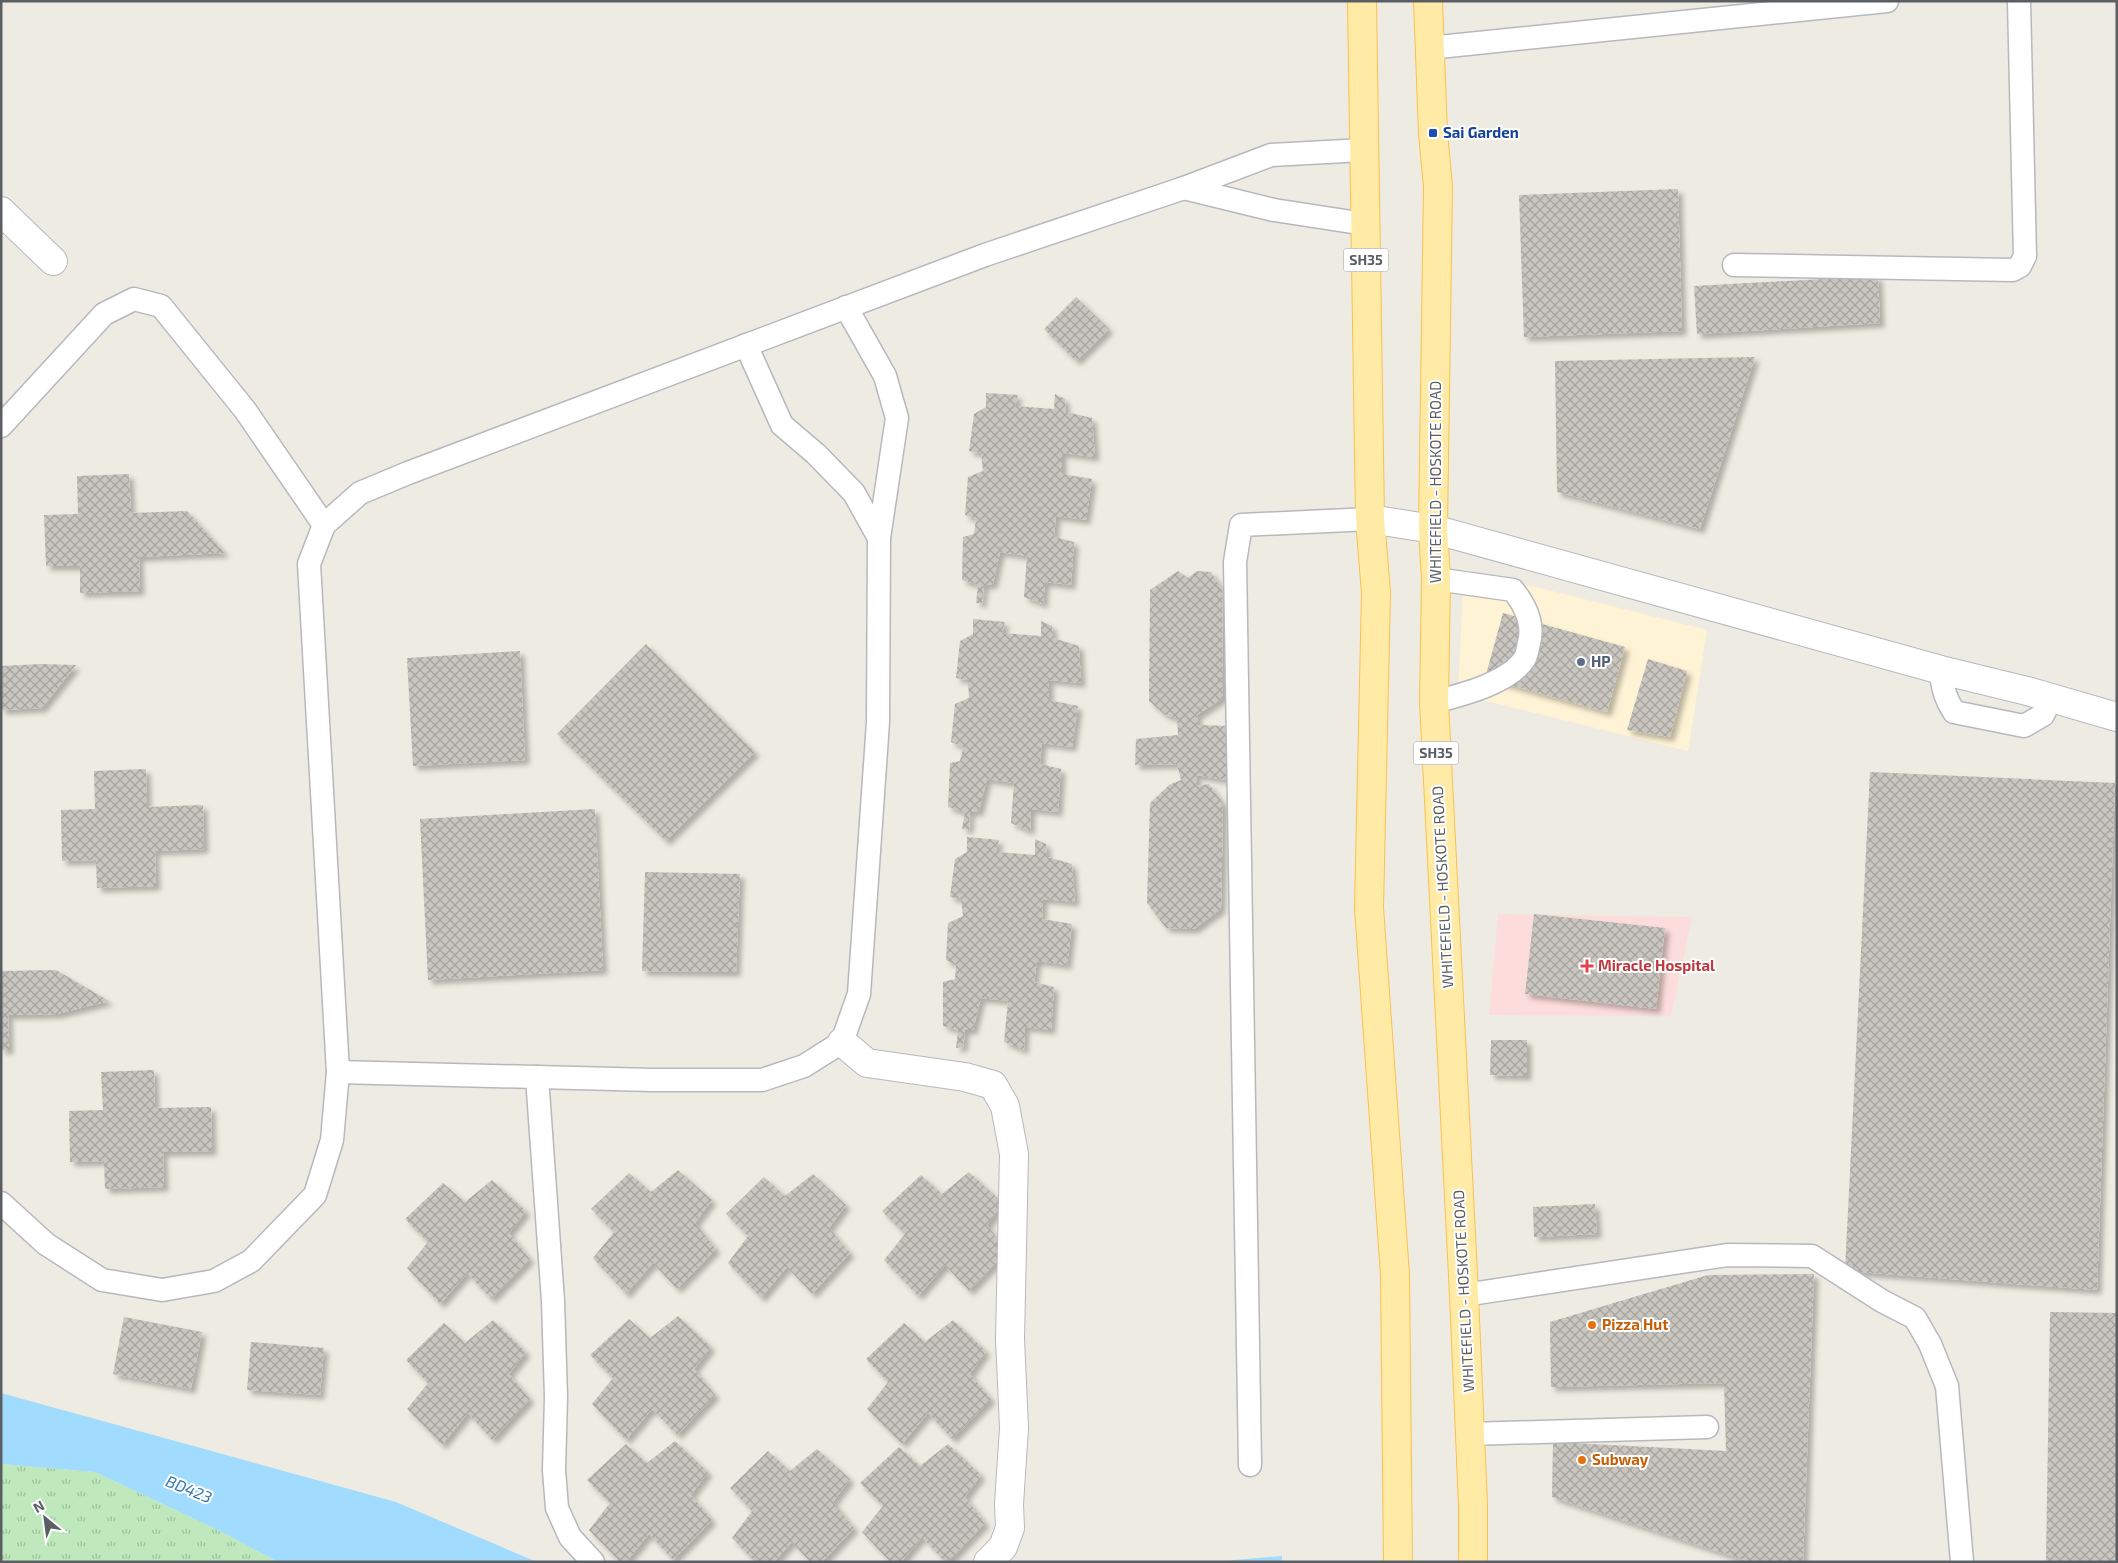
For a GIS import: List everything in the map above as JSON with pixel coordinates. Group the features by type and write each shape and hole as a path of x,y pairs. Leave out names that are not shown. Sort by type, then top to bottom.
{"main road":[{"name":"SH35","path":"1362,1 1370,519 1376,593 1369,908 1394,1275 1398,1562"},
{"name":"WHITEFIELD - HOSKOTE ROAD","path":"1428,1 1433,133 1438,187 1433,529 1436,579 1434,702 1464,1295 1473,1505 1473,1562"}],"street":[{"path":"1,211 53,261"},
{"path":"1370,519 1433,529 1941,670 2117,716"},
{"path":"842,1042 867,1063 965,1076 993,1085 1004,1106 1014,1154 1010,1339 1014,1428 1009,1504 1010,1528 1003,1547 988,1562"}],"lane":[{"path":"1429,48 1887,1"},
{"path":"1734,265 2013,270 2020,266 2025,256 2019,1"},
{"path":"1,1203 46,1244 102,1280 162,1290 214,1282 251,1261 315,1195 332,1140 338,1072 309,564 324,525 360,493 985,255 1184,188 1271,155 1364,150"},
{"path":"1184,188 1274,210 1365,224"},
{"path":"1,426 104,314 134,300 161,306 245,410 324,525"},
{"path":"338,1072 762,1080 804,1066 842,1042 859,994 860,984 878,722 879,538 897,418 886,376 846,307"},
{"path":"746,345 782,425 816,454 854,493 879,538"},
{"path":"1250,1466 1235,562 1241,524 1370,519"},
{"path":"1434,702 1474,691 1508,674 1525,657 1532,631 1523,603 1513,590 1436,579"},
{"path":"1941,670 1946,700 1954,712 2024,726 2043,716 2051,698"},
{"path":"537,1076 553,1300 556,1397 554,1470 557,1508 570,1537 593,1562"},
{"path":"1464,1295 1727,1255 1812,1256 1882,1301 1915,1318 1930,1344 1947,1386 1962,1562"},
{"path":"1470,1434 1707,1427"}],"shaded area":[{"name":"HP","path":"1464,569 1707,630 1688,751 1458,694"},
{"name":"Miracle Hospital","path":"1498,914 1692,917 1671,1016 1489,1015"}],"green space":[{"path":"1,1464 95,1472 220,1531 278,1562 1,1562"}],"water":[{"name":"BD423","path":"1,1393 396,1502 537,1562 278,1562 220,1531 95,1472 1,1464"},
{"path":"1282,1556 1282,1562 1211,1562"}],"building":[{"path":"1678,189 1682,331 1524,337 1519,195"},
{"path":"1878,276 1880,323 1697,334 1694,286"},
{"path":"1076,297 1109,329 1076,361 1044,329"},
{"path":"1755,357 1700,529 1557,492 1555,361"},
{"path":"986,393 1018,395 1015,406 1054,409 1055,394 1065,399 1066,412 1092,418 1095,457 1062,453 1062,474 1092,479 1086,520 1056,516 1054,537 1074,542 1071,585 1045,582 1043,604 1024,597 1027,556 1000,552 993,584 984,585 982,603 976,603 978,585 962,580 963,537 974,534 976,519 965,515 968,477 983,471 981,453 969,451 974,414 986,407"},
{"path":"129,474 131,513 187,511 225,553 139,557 140,591 80,593 80,566 46,566 44,515 78,514 77,476"},
{"path":"1178,571 1188,578 1197,571 1211,572 1222,590 1223,698 1197,715 1198,725 1230,726 1226,780 1196,775 1197,786 1209,784 1223,803 1221,909 1194,929 1166,928 1147,903 1150,803 1169,785 1181,780 1177,764 1135,765 1136,739 1178,735 1177,718 1165,715 1149,701 1150,590"},
{"path":"1503,613 1625,647 1607,712 1485,678"},
{"path":"973,619 1005,622 1002,633 1041,636 1041,621 1052,626 1053,638 1079,646 1081,683 1049,680 1049,700 1078,706 1072,747 1042,743 1040,764 1061,769 1058,812 1031,809 1030,831 1011,823 1014,783 987,779 979,811 970,812 969,829 962,829 965,812 948,807 950,763 960,761 963,747 951,742 955,704 969,698 968,680 956,678 960,641 973,634"},
{"path":"646,644 755,752 666,841 557,734"},
{"path":"520,651 525,760 413,766 407,658"},
{"path":"1648,659 1687,671 1670,737 1627,730"},
{"path":"76,665 42,708 1,710 1,666"},
{"path":"146,769 147,807 203,805 204,849 155,851 156,886 97,888 96,860 62,861 61,810 95,809 94,771"},
{"path":"1870,772 2115,783 2097,1290 1845,1271"},
{"path":"595,809 603,970 428,980 420,819"},
{"path":"967,837 999,840 996,852 1035,855 1035,839 1046,844 1047,857 1072,864 1075,902 1043,899 1042,919 1072,924 1067,965 1037,961 1034,982 1054,987 1051,1030 1025,1027 1024,1050 1004,1042 1008,1001 981,998 973,1030 965,1030 963,1047 956,1048 958,1030 943,1026 943,982 955,979 956,965 946,960 948,923 963,916 961,899 950,897 955,859 967,852"},
{"path":"645,872 740,874 736,972 642,971"},
{"path":"1534,914 1665,928 1656,1009 1525,994"},
{"path":"56,970 109,1001 57,1014 8,1015 9,1050 1,1050 1,971"},
{"path":"1491,1040 1527,1040 1527,1076 1490,1075"},
{"path":"154,1070 155,1108 211,1107 212,1151 163,1152 164,1187 105,1189 104,1161 70,1162 69,1111 103,1110 101,1072"},
{"path":"678,1170 712,1200 695,1223 716,1249 677,1289 653,1263 626,1294 593,1258 614,1232 591,1209 629,1173 651,1192"},
{"path":"969,1172 1003,1203 987,1225 1007,1251 969,1291 945,1265 918,1296 884,1260 905,1234 882,1211 921,1175 942,1194"},
{"path":"813,1174 846,1205 829,1228 850,1253 812,1294 787,1267 761,1298 728,1263 748,1236 726,1214 764,1177 785,1196"},
{"path":"492,1180 526,1211 509,1233 530,1259 491,1299 467,1273 440,1304 407,1268 428,1242 405,1219 443,1183 465,1202"},
{"path":"1595,1204 1597,1234 1534,1237 1533,1207"},
{"path":"1814,1274 1803,1562 1750,1562 1552,1497 1553,1442 1726,1451 1724,1383 1551,1387 1550,1322 1708,1275"},
{"path":"2050,1312 2117,1313 2117,1562 2046,1562"},
{"path":"678,1316 711,1347 694,1369 715,1395 677,1435 652,1409 626,1440 592,1404 613,1378 590,1355 629,1319 650,1338"},
{"path":"124,1317 202,1332 191,1389 113,1374"},
{"path":"493,1320 526,1352 509,1374 530,1399 492,1440 468,1413 442,1445 407,1409 428,1383 406,1360 444,1323 465,1343"},
{"path":"953,1320 986,1351 970,1374 991,1399 952,1439 928,1413 902,1444 867,1409 888,1382 866,1359 904,1323 925,1342"},
{"path":"251,1342 324,1348 320,1395 247,1390"},
{"path":"675,1441 708,1472 691,1495 712,1520 673,1560 649,1534 626,1562 620,1562 589,1530 610,1503 587,1480 626,1444 647,1463"},
{"path":"948,1444 981,1475 965,1497 985,1523 948,1562 945,1562 922,1537 901,1562 890,1562 862,1532 883,1506 860,1483 899,1447 920,1466"},
{"path":"817,1449 850,1479 833,1502 854,1528 822,1562 810,1562 792,1542 774,1562 755,1562 732,1538 752,1511 730,1488 768,1451 790,1471"}],"place":[{"name":"Sai Garden","path":"1433,133"},
{"name":"HP","path":"1581,662"},
{"name":"Miracle Hospital","path":"1587,966"},
{"name":"Pizza Hut","path":"1592,1325"},
{"name":"Subway","path":"1582,1460"}]}
